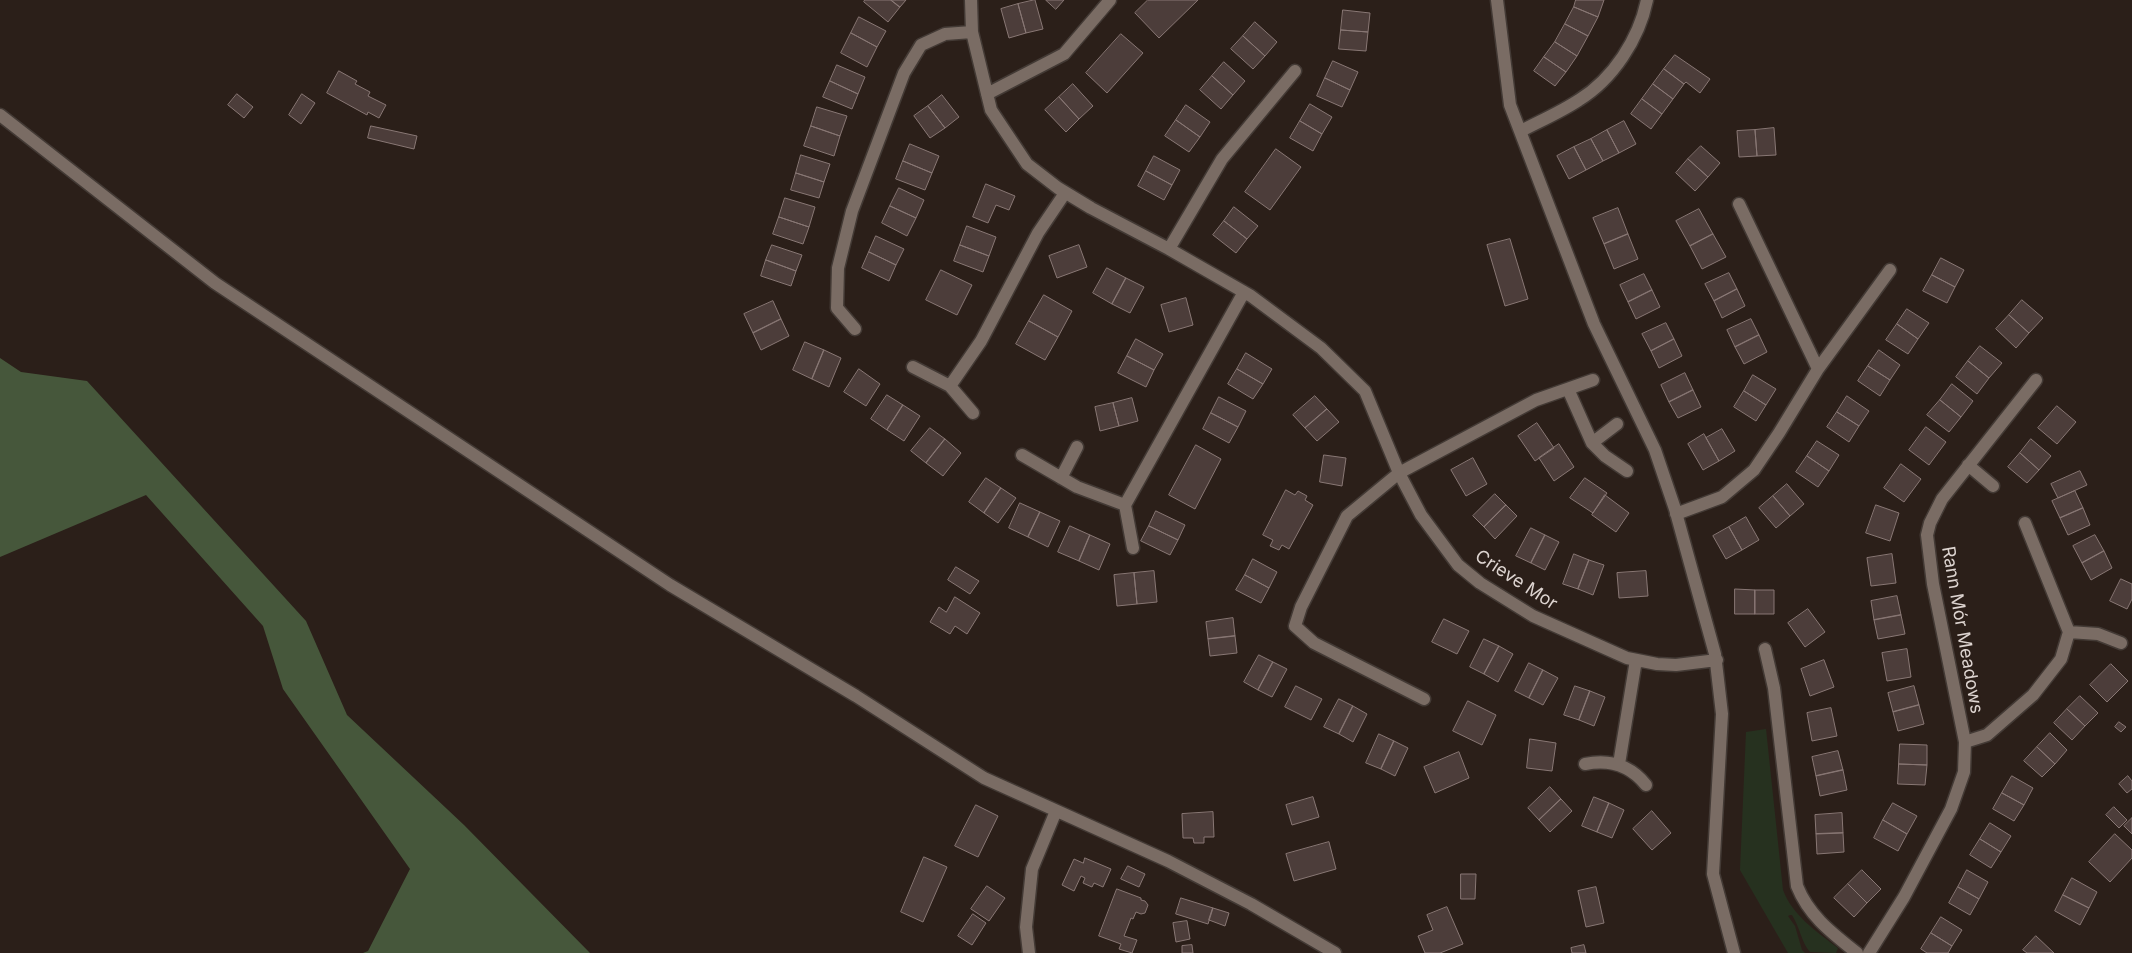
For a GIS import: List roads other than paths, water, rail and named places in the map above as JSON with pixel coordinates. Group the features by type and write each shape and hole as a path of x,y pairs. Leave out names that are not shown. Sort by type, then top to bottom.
{"street":[{"name":"Crieve Mor","path":"971,0 972,32 991,110 1027,164 1065,193 1244,292 1321,348 1366,391 1399,473 1421,515 1458,564 1476,579 1533,616 1636,660 1676,665 1716,660"},
{"path":"987,94 1064,54 1110,0"},
{"path":"1497,0 1510,105 1590,315 1655,450 1676,514 1716,660 1722,714 1713,874 1734,953"},
{"path":"1521,131 1581,99 1608,75 1632,43 1644,15 1647,0"},
{"path":"855,329 837,308 838,268 852,210 904,73 921,45 945,34 972,32"},
{"path":"1168,249 1222,159 1295,72"},
{"path":"0,115 215,283 670,585 856,696 984,778 1168,861 1251,904 1335,953"},
{"path":"950,386 981,341 1038,233 1065,193"},
{"path":"1739,204 1818,370"},
{"path":"1676,514 1722,497 1754,470 1818,370 1890,270"},
{"path":"1133,548 1125,505 1244,292"},
{"path":"913,367 950,386 973,413"},
{"path":"1424,699 1314,643 1296,626 1301,607 1347,516 1399,473 1536,400 1593,380"},
{"name":"Rann Mór Meadows","path":"1869,953 1904,897 1951,809 1964,772 1965,742 1933,584 1927,535 1930,523 1942,498 2036,380"},
{"path":"1568,389 1592,443 1605,456 1627,471"},
{"path":"1592,443 1617,424"},
{"path":"1061,478 1077,447"},
{"path":"1022,455 1077,487 1125,505"},
{"path":"1968,465 1994,486"},
{"path":"2025,522 2069,632 2098,634 2121,643"},
{"name":"Rann Mór Meadows","path":"1965,742 1987,735 2033,695 2061,659 2069,632"},
{"path":"1765,649 1774,688 1797,886 1803,900 1824,927 1857,953"},
{"path":"1619,764 1636,660"},
{"path":"1585,764 1602,762 1619,764 1635,773 1646,785"},
{"path":"1029,953 1026,927 1032,869 1056,811"}]}
